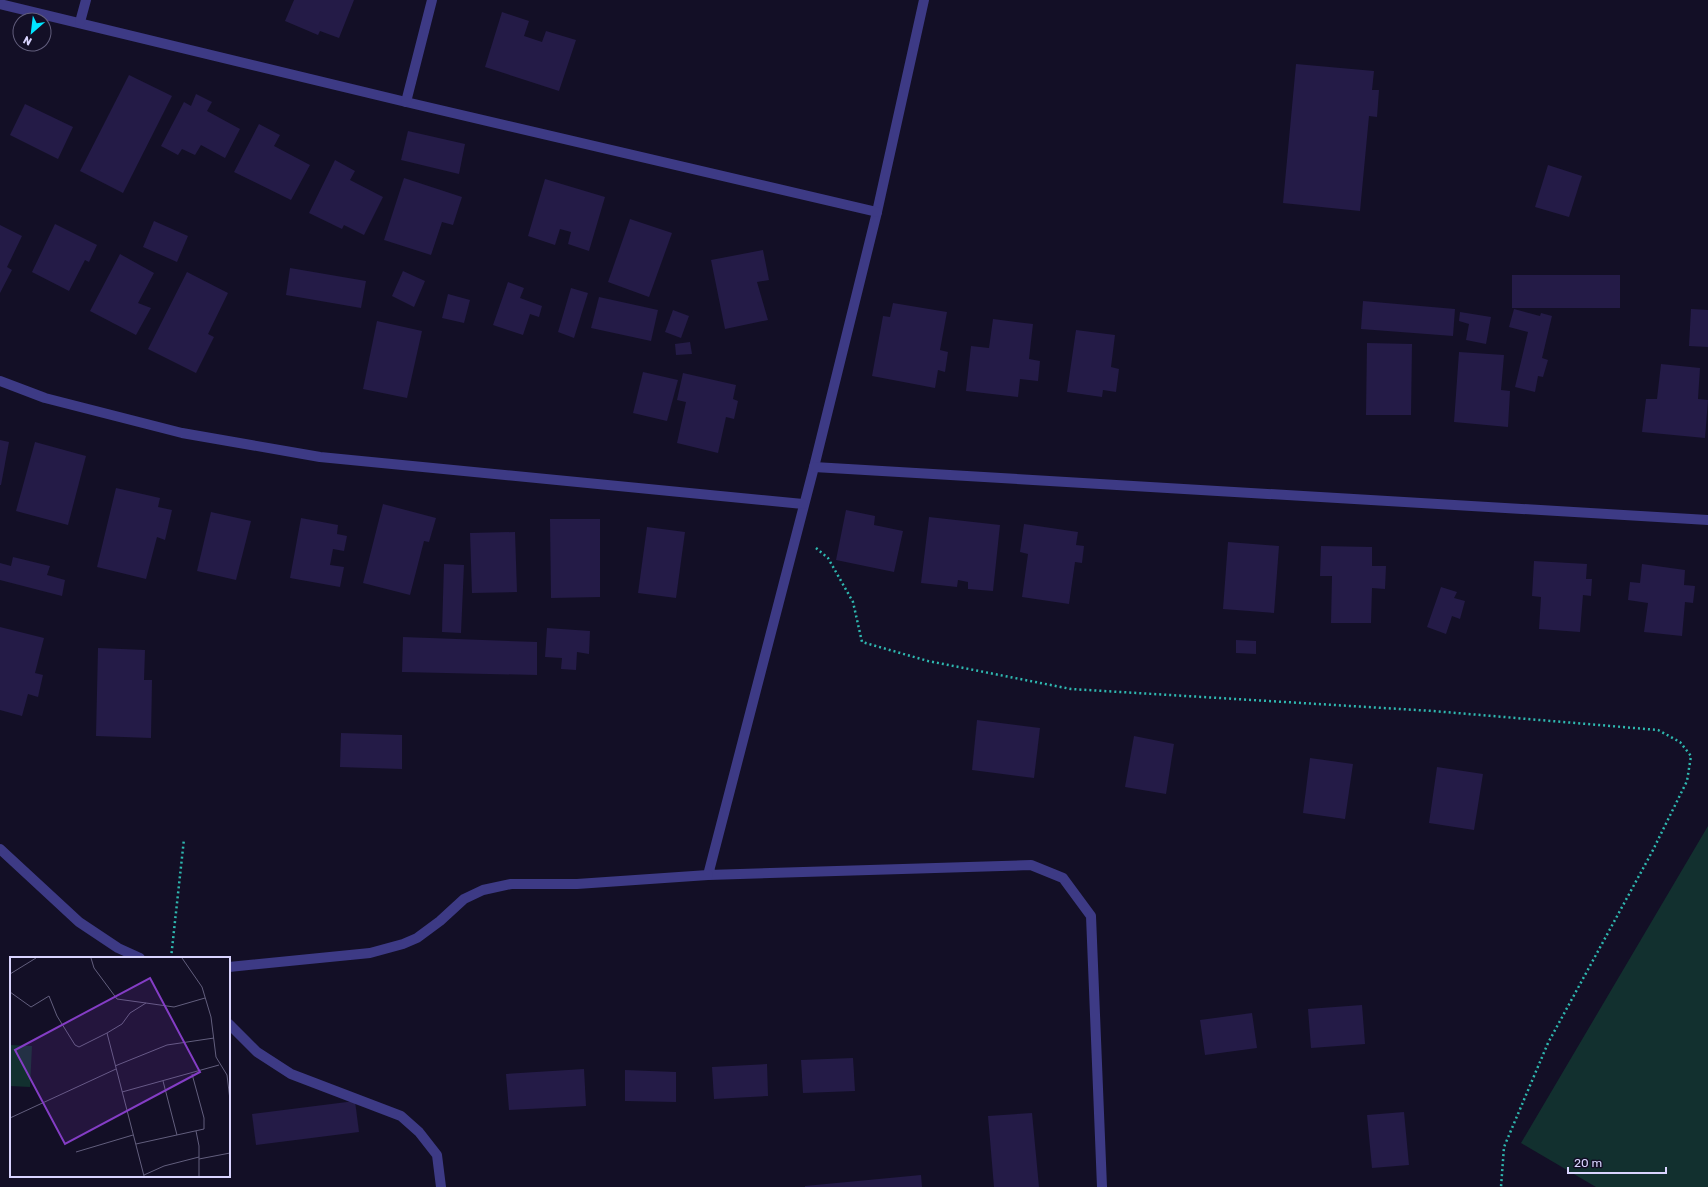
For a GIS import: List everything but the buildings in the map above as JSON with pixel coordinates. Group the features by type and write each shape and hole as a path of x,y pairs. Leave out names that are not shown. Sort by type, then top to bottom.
{"street":[{"path":"80,22 86,0"},
{"path":"406,102 432,0"},
{"path":"708,876 814,466 877,212 924,0"},
{"path":"0,4 80,22 406,102 877,212"},
{"path":"0,381 45,398 182,433 320,457 803,504"},
{"path":"814,466 1708,520"},
{"path":"0,849 79,922 118,948 138,957"},
{"path":"230,967 370,952 403,944 417,938 440,921 464,899 483,890 511,884 577,884 708,876 1031,865 1063,878 1091,916 1102,1187"},
{"path":"230,1025 257,1052 291,1074 401,1116 419,1132 437,1155 441,1187"}],"path":[{"path":"796,531 828,558 853,602 862,642 928,661 1071,689 1456,713 1658,730 1680,742 1691,756 1687,781 1652,852 1548,1043 1504,1147 1501,1187"},
{"path":"171,957 184,839"}],"green space":[{"path":"1708,826 1708,1187 1596,1187 1521,1143"}]}
